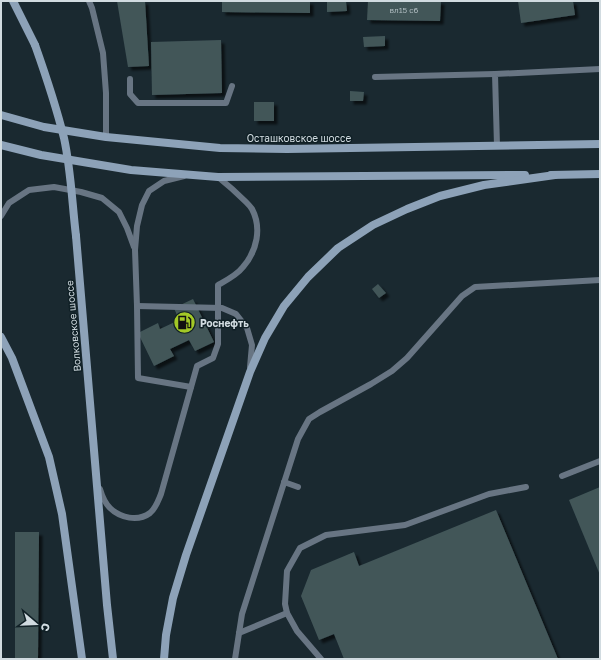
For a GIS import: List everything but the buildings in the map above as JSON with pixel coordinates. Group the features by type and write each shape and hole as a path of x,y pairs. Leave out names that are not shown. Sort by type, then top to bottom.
{"main road":[{"name":"Волковское шоссе","path":"13,1 35,45 52,95 64,140 71,183 106,605 113,659"},
{"name":"Осташковское шоссе","path":"1,115 44,127 106,137 228,148 287,150 600,144"},
{"path":"1,145 40,155 131,170 218,177 600,174"},
{"path":"164,659 166,635 174,598 186,555 250,372 268,331 284,306 308,277 338,248 367,229 407,209 440,196 484,185 555,175"},
{"path":"1,337 12,358 49,457 62,514 82,659"}],"lane":[{"path":"89,1 103,53 106,93 106,137"},
{"path":"375,77 495,74 600,69"},
{"path":"495,74 497,146"},
{"path":"130,79 130,94 138,103 226,103 232,86"},
{"path":"189,175 164,181 149,191 142,206 137,226 135,250 138,378 191,387"},
{"path":"96,480 103,498 110,508 120,516 130,518 141,517 150,513 157,505 198,366 212,358 218,344 218,285 228,280 243,267 252,253 257,236 256,222 252,208 218,177"},
{"path":"1,216 9,203 29,190 54,187 81,192 102,198 119,212 135,250"},
{"path":"235,659 242,614 298,439 309,420 320,412 392,372 407,358 462,296 475,287 600,280"},
{"path":"137,306 222,308 236,314 247,328 252,345 250,372"},
{"path":"562,476 600,461"},
{"path":"284,482 298,487"},
{"path":"321,659 297,631 284,604 287,571 300,548 326,534 405,525 489,494 526,487"},
{"path":"239,633 288,613"}],"place":[{"name":"Роснефть","path":"185,323"}]}
